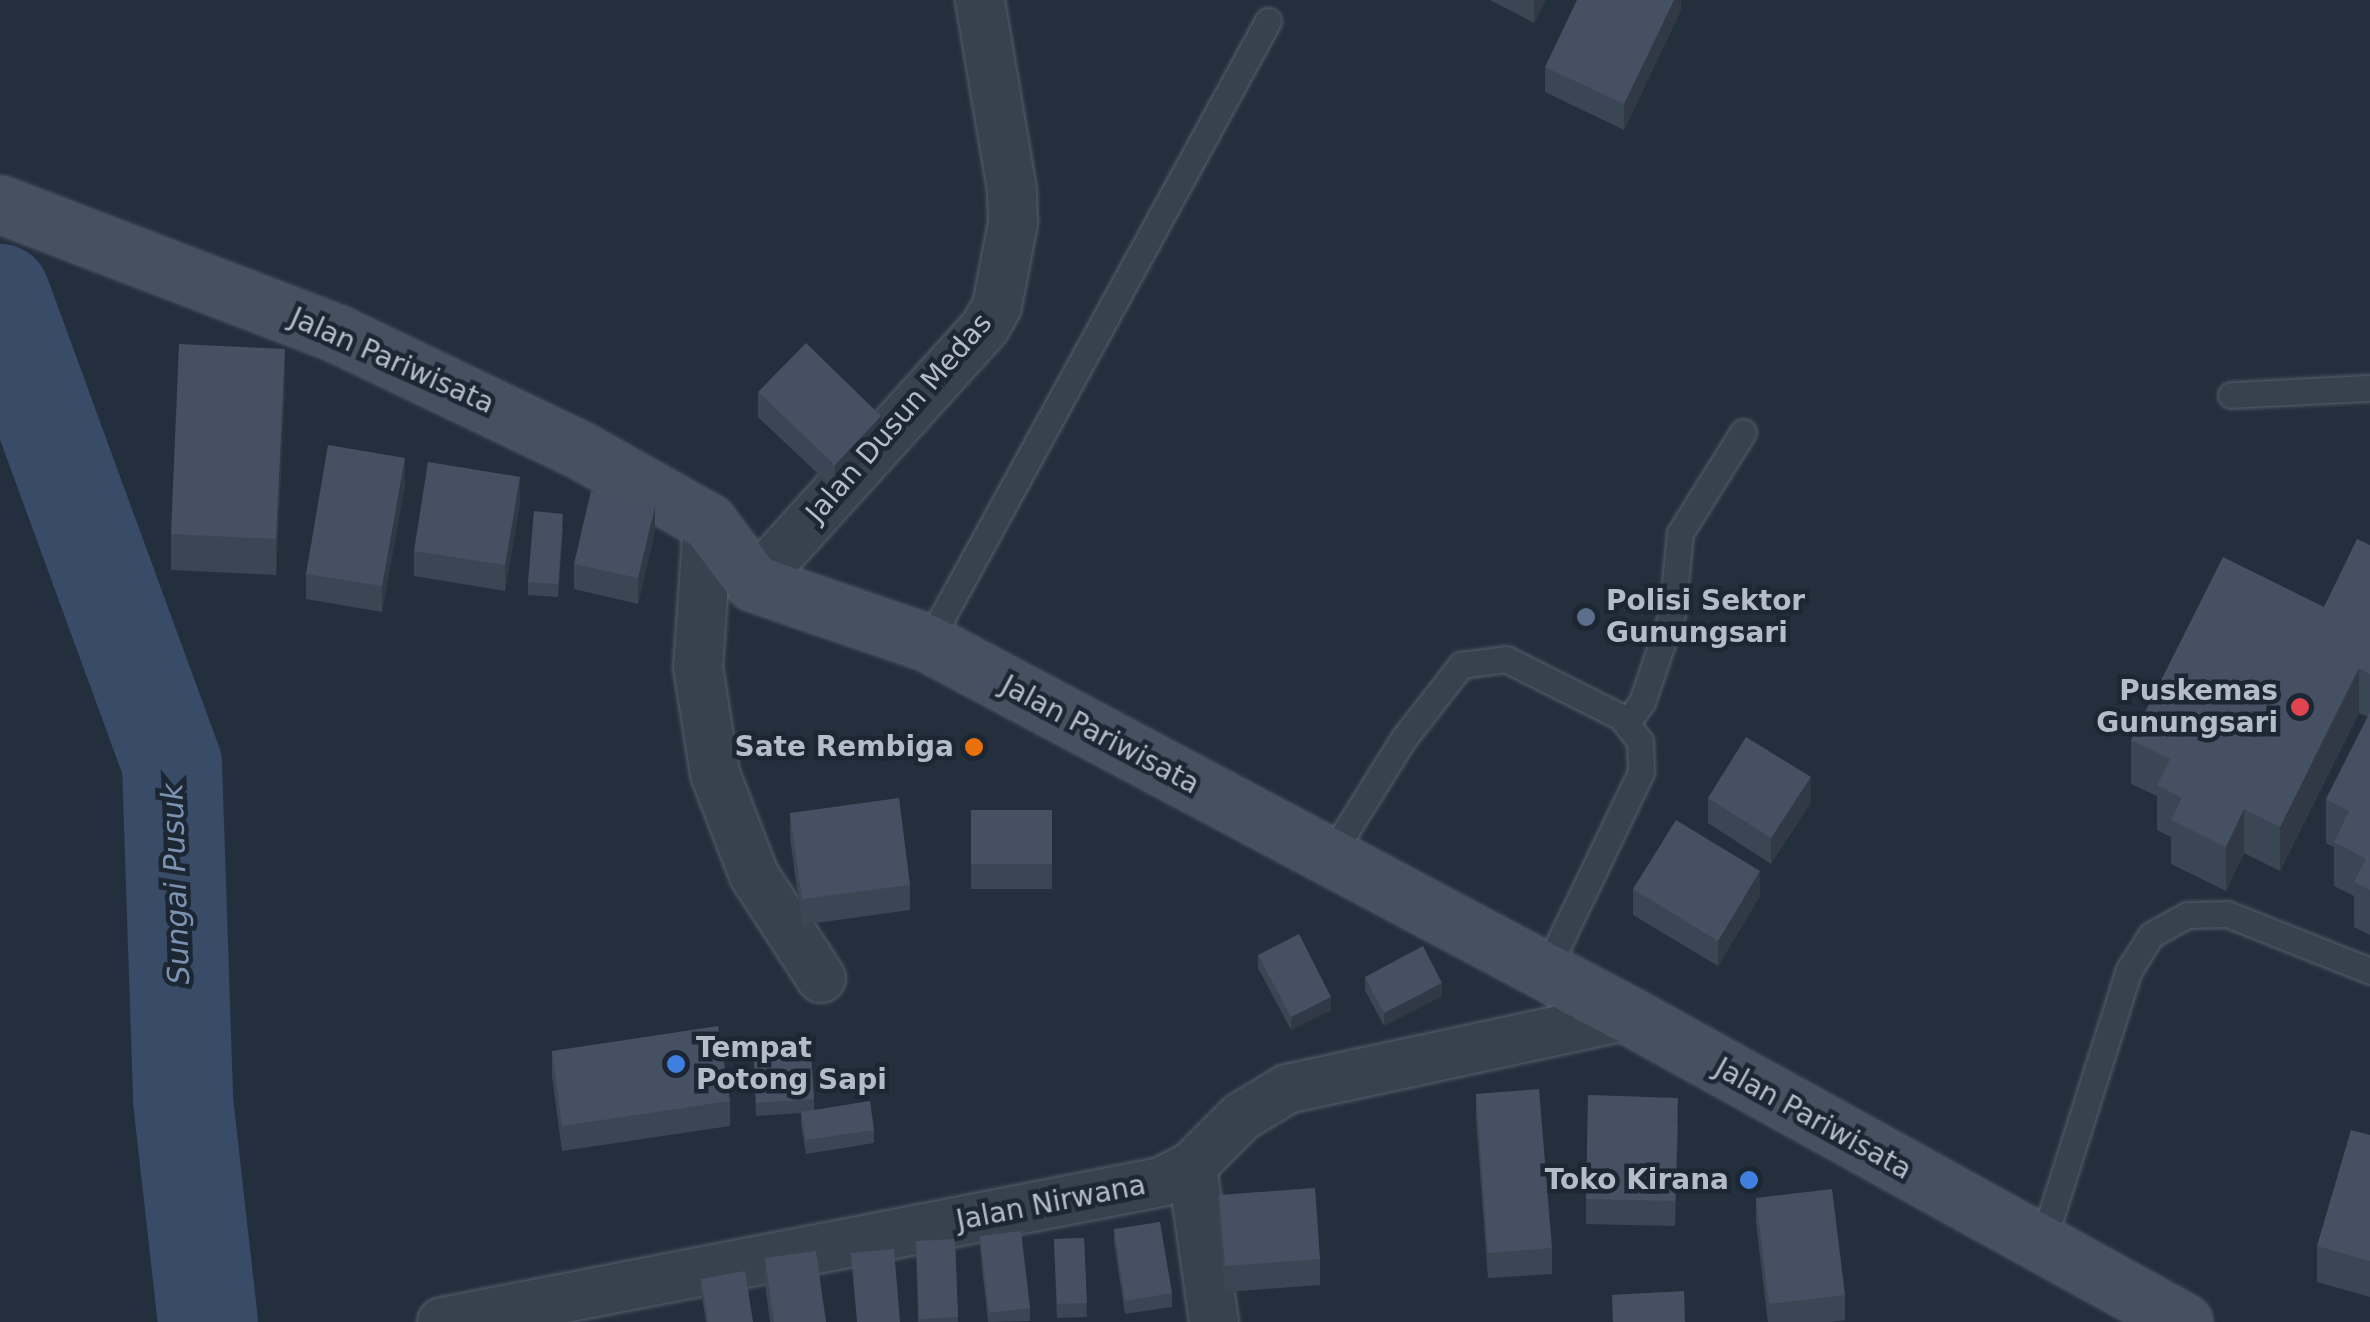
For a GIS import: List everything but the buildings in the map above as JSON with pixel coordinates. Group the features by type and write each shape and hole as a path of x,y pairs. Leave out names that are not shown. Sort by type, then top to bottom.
{"main road":[{"name":"Jalan Pariwisata","path":"0,204 85,233 461,390 708,522 754,582 928,643 1628,1016 2041,1247 2184,1322"}],"street":[{"name":"Jalan Dusun Medas","path":"754,582 985,327 997,306 1014,223 980,0"},
{"path":"708,522 698,667 714,774 754,876 821,978"},
{"name":"Jalan Nirwana","path":"442,1322 602,1306 1142,1186 1192,1166 1241,1117 1287,1089 1628,1016"},
{"path":"1192,1166 1214,1322"}],"lane":[{"path":"928,643 1268,20"},
{"path":"2232,395 2370,388"},
{"path":"1626,722 1642,702 1672,614 1680,533 1743,432"},
{"path":"1329,858 1404,738 1461,665 1506,660 1626,722 1640,741 1641,772 1544,972"},
{"path":"2041,1247 2130,970 2151,935 2187,915 2227,914 2370,970"}],"waterway":[{"name":"Sungai Pusuk","path":"0,294 172,764 183,1100 208,1322"}],"place":[{"name":"Polisi Sektor Gunungsari","path":"1586,617"},
{"name":"Puskemas Gunungsari","path":"2300,707"},
{"name":"Sate Rembiga","path":"974,747"},
{"name":"Tempat Potong Sapi","path":"676,1064"},
{"name":"Toko Kirana","path":"1749,1180"}]}
